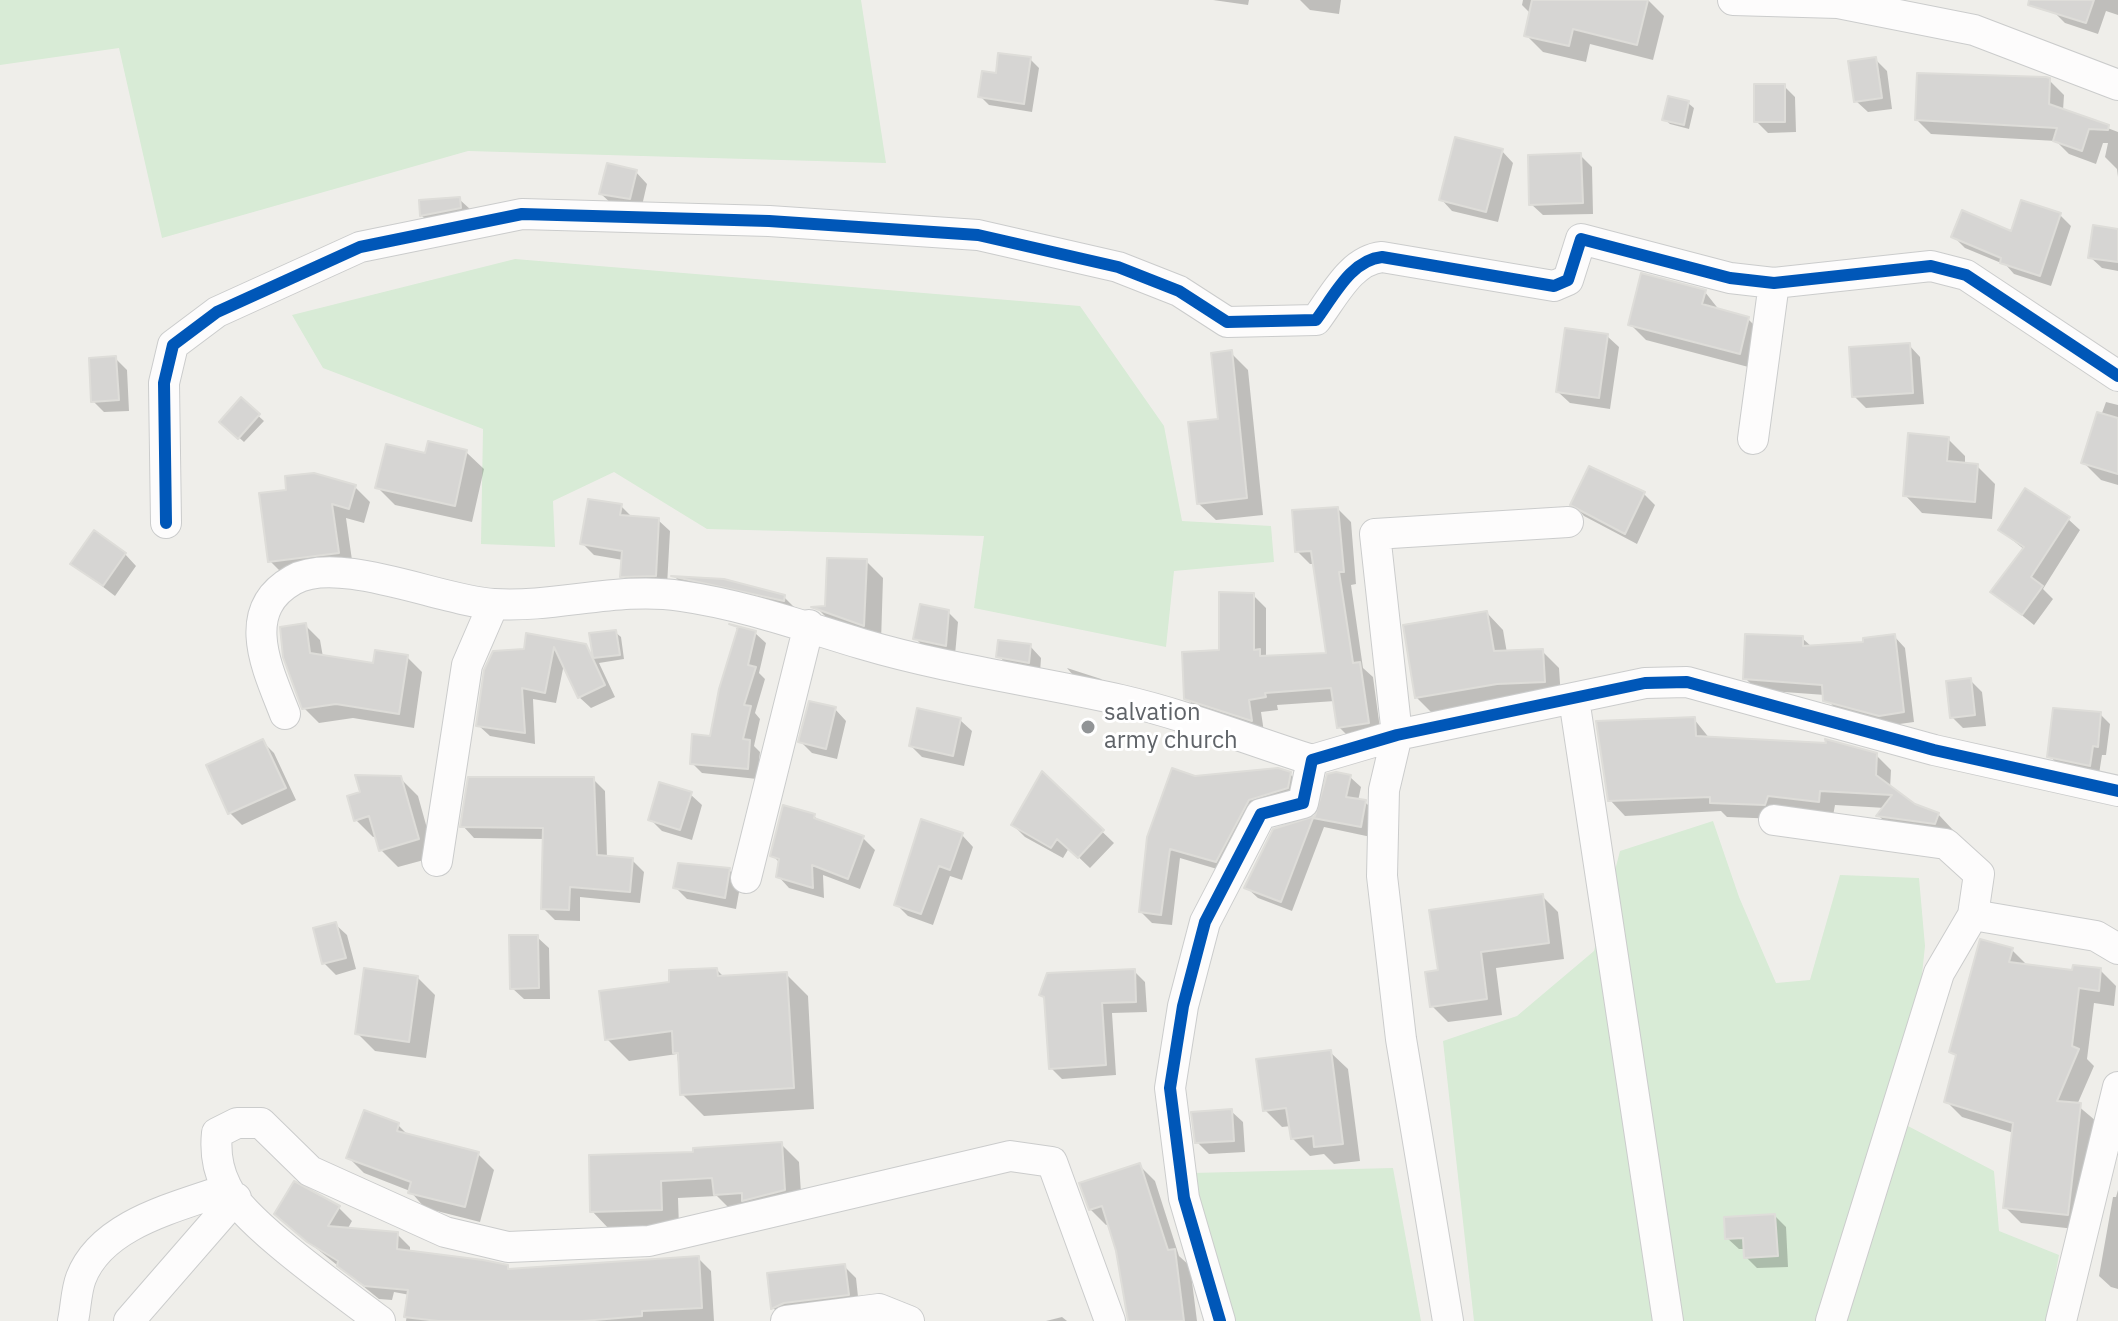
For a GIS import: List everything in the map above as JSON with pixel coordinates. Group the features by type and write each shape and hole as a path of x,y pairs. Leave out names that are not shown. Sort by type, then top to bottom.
{"street":[{"path":"1733,0 1838,3 1974,30 2118,85"},
{"path":"166,523 164,383 173,345 217,312 360,247 522,214 769,221 978,235 1118,267 1179,291 1227,322 1316,320 1358,265 1368,259 1382,257 1554,286 1568,280 1581,239 1730,278 1774,283 1931,266 1966,275 2118,376"},
{"path":"1753,439 1774,283"},
{"path":"1448,1321 1401,1039 1382,876 1384,790 1397,735 1375,534 1568,522"},
{"path":"285,714 261,651 261,623 273,597 295,579 330,572 421,587 493,605 678,595 809,625 862,644 1126,701 1312,760 1397,735 1645,683 1687,682 1934,750 2118,791"},
{"path":"437,861 467,665 493,605"},
{"path":"746,878 809,625"},
{"path":"1574,699 1668,1321"},
{"path":"1220,1321 1184,1198 1170,1088 1183,1006 1205,922 1261,814 1303,803 1312,760"},
{"path":"1774,820 1946,844 1979,874 1973,915 1939,973 1831,1321"},
{"path":"1973,915 2096,936 2118,949"},
{"path":"2061,1321 2118,1087"},
{"path":"380,1321 311,1268 231,1194 214,1154 217,1133 237,1123 261,1123 310,1171 445,1232 508,1247 649,1241 1010,1156 1052,1162 1110,1321"},
{"path":"73,1321 81,1277 100,1249 143,1220 231,1194"},
{"path":"129,1321 231,1194"},
{"path":"786,1321 879,1309 909,1321"}],"green space":[{"path":"0,0 861,0 886,163 468,151 162,238 119,48 0,65"},
{"path":"515,259 1080,306 1164,426 1182,521 1271,526 1274,562 1174,571 1166,647 974,608 984,536 707,529 614,472 553,501 555,547 481,544 483,429 323,368 292,315"},
{"path":"1713,821 1739,897 1776,983 1810,980 1840,875 1919,878 1925,946 1906,1125 1994,1171 1999,1231 2059,1255 2047,1321 1474,1321 1443,1041 1517,1016 1594,951 1620,851"},
{"path":"1393,1168 1421,1321 1234,1321 1192,1173"}],"building":[{"path":"1532,0 1648,0 1637,45 1573,29 1569,46 1524,36"},
{"path":"2029,0 2094,0 2086,23 2028,5"},
{"path":"998,53 1031,57 1024,104 978,97 982,71 996,73"},
{"path":"1876,57 1882,98 1854,102 1848,61"},
{"path":"1917,73 2050,78 2049,104 2109,125 2108,130 2089,129 2082,151 2053,141 2057,128 1915,120"},
{"path":"1754,84 1785,84 1785,122 1754,122"},
{"path":"1668,96 1689,101 1684,125 1662,120"},
{"path":"1455,137 1503,149 1486,212 1439,200"},
{"path":"1581,153 1583,203 1529,205 1528,155"},
{"path":"607,163 637,170 630,199 599,194"},
{"path":"460,197 461,208 420,216 419,200"},
{"path":"2021,200 2061,213 2040,276 2000,263 2001,258 1951,237 1962,210 2011,231"},
{"path":"2093,225 2118,229 2118,262 2088,258"},
{"path":"1641,273 1706,290 1702,304 1749,317 1740,354 1628,325"},
{"path":"1565,328 1608,334 1599,398 1556,392"},
{"path":"1910,343 1913,393 1852,397 1849,347"},
{"path":"1232,350 1247,498 1197,504 1188,422 1218,419 1211,353"},
{"path":"116,356 119,400 91,402 89,358"},
{"path":"241,397 260,414 238,439 219,422"},
{"path":"2097,412 2118,418 2118,474 2081,463"},
{"path":"1908,433 1949,437 1947,461 1978,464 1975,502 1903,496"},
{"path":"428,441 467,450 455,506 375,488 386,444 425,453"},
{"path":"1589,466 1645,492 1625,534 1570,505"},
{"path":"314,473 356,485 349,509 332,504 339,553 268,562 259,493 286,490 285,476"},
{"path":"2025,488 2070,517 2031,577 2043,586 2022,615 1990,592 2024,547 1998,530"},
{"path":"588,499 622,504 620,515 659,518 656,576 620,577 622,551 580,544"},
{"path":"1338,507 1344,572 1339,572 1353,663 1360,662 1369,723 1337,728 1331,688 1265,693 1266,697 1249,700 1252,721 1184,699 1182,652 1219,650 1219,592 1254,593 1254,650 1260,649 1260,656 1326,653 1311,551 1295,552 1292,510"},
{"path":"94,530 126,553 103,586 70,564"},
{"path":"827,558 867,559 864,626 811,607 825,606"},
{"path":"671,576 724,579 785,595 784,601"},
{"path":"920,604 949,610 946,646 913,639"},
{"path":"1487,611 1494,651 1543,649 1545,682 1497,684 1415,698 1403,625"},
{"path":"306,623 310,653 373,663 375,650 408,655 399,714 336,704 302,709 283,657 280,627"},
{"path":"729,624 756,631 748,665 756,667 744,705 751,706 743,739 750,740 748,769 690,764 692,734 710,736 719,689 738,627"},
{"path":"616,630 620,655 593,658 589,633"},
{"path":"526,633 586,644 605,685 578,698 554,647 545,693 522,688 525,733 476,726 484,670 493,651 524,649"},
{"path":"1745,634 1803,636 1803,646 1863,642 1863,638 1895,634 1904,712 1879,716 1823,701 1822,685 1743,679"},
{"path":"998,640 1031,644 1029,663 996,657"},
{"path":"1971,678 1975,715 1950,718 1946,681"},
{"path":"809,701 836,707 826,749 798,742"},
{"path":"917,708 961,718 953,756 909,746"},
{"path":"2053,708 2101,712 2098,747 2093,746 2090,766 2047,757"},
{"path":"1695,717 1696,736 1826,743 1825,739 1877,753 1876,775 1915,804 1939,813 1935,824 1876,816 1892,795 1820,791 1819,802 1768,796 1765,805 1710,803 1710,797 1608,801 1596,721"},
{"path":"263,739 286,788 228,814 206,765"},
{"path":"1172,768 1195,776 1278,768 1291,772 1288,788 1249,800 1216,862 1170,849 1161,915 1139,912 1147,837"},
{"path":"1042,771 1104,830 1078,858 1057,839 1051,848 1011,825"},
{"path":"1327,774 1351,775 1346,797 1366,800 1361,827 1313,818 1281,902 1244,888 1273,829 1315,816"},
{"path":"355,775 401,776 419,839 379,851 369,816 354,821 347,796 360,792"},
{"path":"468,777 594,777 597,855 633,858 630,892 570,887 569,910 541,909 543,828 460,827"},
{"path":"659,782 692,792 680,830 648,820"},
{"path":"783,805 815,814 814,818 864,836 848,879 812,865 813,888 776,877 779,859 770,856"},
{"path":"921,819 963,833 950,870 939,866 921,914 894,905"},
{"path":"678,863 730,868 725,898 673,888"},
{"path":"1543,894 1549,943 1481,952 1487,999 1430,1007 1425,972 1438,970 1429,910"},
{"path":"336,922 346,958 322,964 313,928"},
{"path":"509,935 538,935 539,988 510,989"},
{"path":"1980,939 2013,948 2009,962 2072,970 2073,965 2101,968 2099,991 2079,988 2072,1046 2079,1049 2057,1101 2081,1103 2068,1215 2003,1208 2013,1123 1944,1102 1956,1055 1949,1052"},
{"path":"364,968 418,976 409,1042 355,1034"},
{"path":"717,968 718,976 787,972 794,1088 680,1095 678,1053 673,1053 672,1031 605,1040 599,991 669,982 669,970"},
{"path":"1135,969 1136,1002 1102,1003 1106,1065 1049,1069 1044,997 1039,995 1047,973"},
{"path":"1331,1050 1343,1144 1314,1147 1313,1136 1291,1139 1286,1108 1263,1111 1256,1059"},
{"path":"1232,1109 1234,1141 1195,1143 1191,1112"},
{"path":"364,1110 399,1123 397,1131 479,1152 465,1207 408,1193 411,1182 346,1158"},
{"path":"782,1142 785,1190 742,1201 742,1193 714,1195 712,1178 661,1181 662,1210 590,1212 589,1155 693,1152 693,1148"},
{"path":"1140,1163 1168,1250 1175,1249 1184,1321 1128,1321 1116,1251 1102,1206 1089,1210 1079,1183"},
{"path":"294,1181 340,1206 328,1226 398,1232 397,1249 483,1260 508,1265 508,1269 699,1256 702,1308 642,1311 642,1316 583,1321 438,1321 404,1317 408,1290 364,1286 337,1266 338,1261 307,1242 274,1214"},
{"path":"1775,1214 1778,1256 1744,1258 1743,1238 1725,1239 1724,1217"},
{"path":"845,1264 849,1295 784,1303 771,1309 767,1273"}],"cycle path":[{"path":"166,523 164,383 173,345 217,312 360,247 522,214 769,221 978,235 1118,267 1179,291 1227,322 1316,320 1352,272 1382,257 1554,286 1568,280 1581,239 1730,278 1774,283 1931,266 1966,275 2118,376"},
{"path":"1220,1321 1184,1198 1170,1088 1183,1006 1205,922 1261,814 1303,803 1312,760 1397,735 1645,683 1687,682 1934,750 2118,791"}],"place":[{"name":"salvation army church","path":"1088,727"}]}
